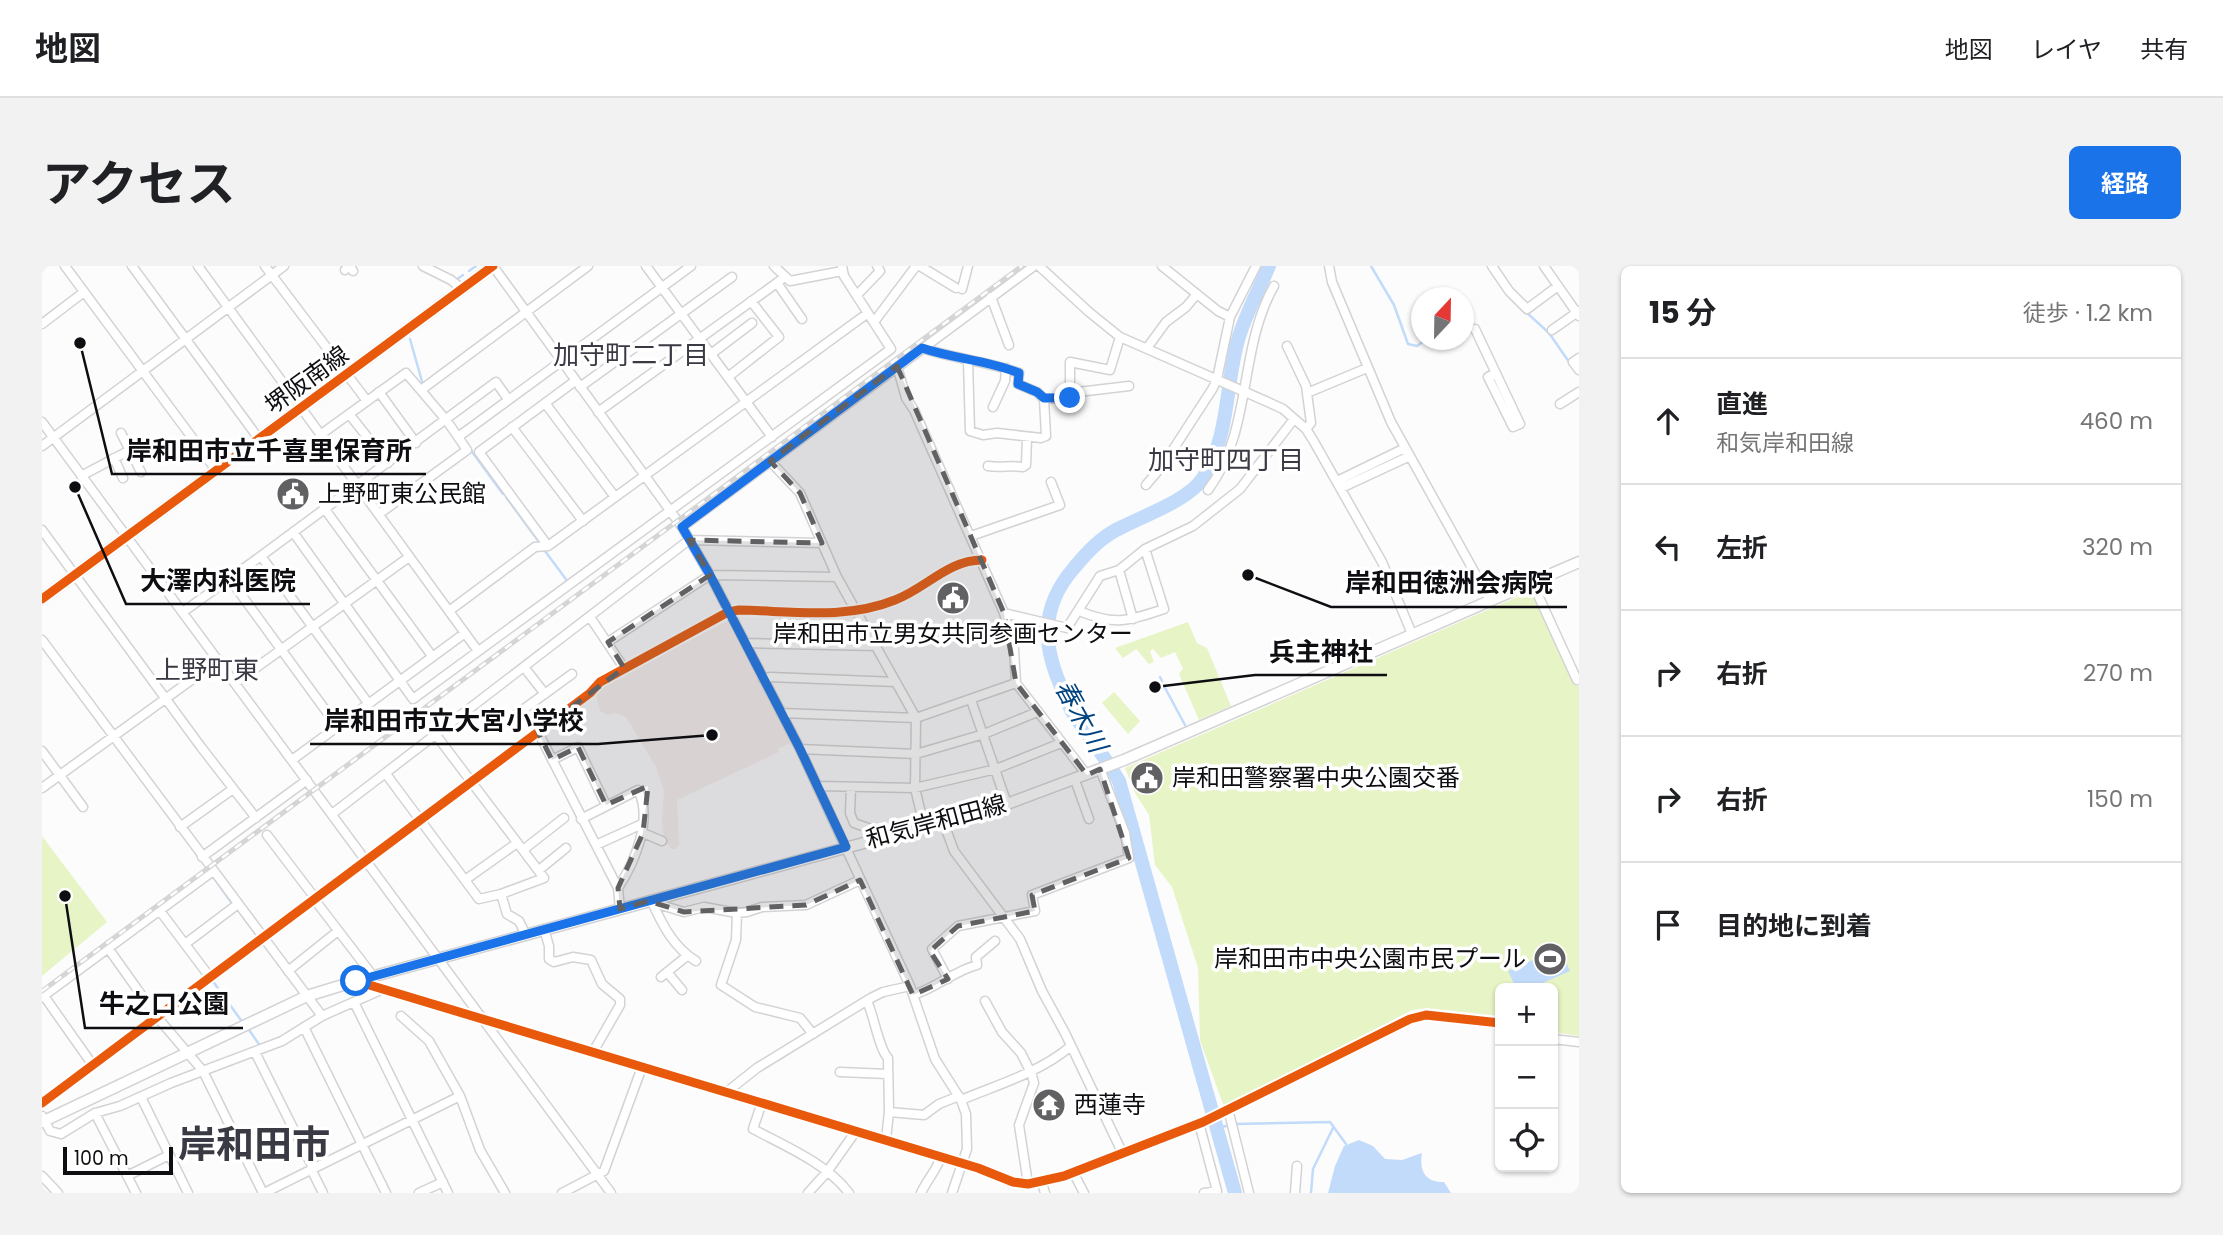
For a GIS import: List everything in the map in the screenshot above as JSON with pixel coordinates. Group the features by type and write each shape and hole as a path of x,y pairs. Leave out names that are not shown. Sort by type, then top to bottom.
{"main road":[{"name":"堺阪南線","path":"42,599 493,266"},
{"name":"和気岸和田線","path":"43,1119 307,996 1007,804 1074,780 1579,562"}],"street":[{"path":"65,266 216,470"},
{"path":"132,266 258,439"},
{"path":"198,266 478,651"},
{"path":"265,266 367,401"},
{"path":"42,446 284,266"},
{"path":"423,266 451,280 462,289"},
{"path":"493,266 682,527 710,575 800,749 910,986 935,1059 960,1098 966,1114 967,1149 952,1193"},
{"path":"421,390 589,266"},
{"path":"646,266 772,437"},
{"path":"458,437 691,266"},
{"path":"293,532 413,699 891,349 842,268 790,281 774,266"},
{"path":"857,295 880,271 877,266"},
{"path":"874,322 918,266 959,289 968,266"},
{"path":"682,527 1036,266 1120,337 1283,409 1306,429 1382,562 1412,634"},
{"path":"1162,266 1230,317"},
{"path":"1146,485 1163,465 1218,380 1230,317 1256,266"},
{"path":"1329,266 1332,282 1391,422 1490,600"},
{"path":"1492,266 1527,309 1558,286"},
{"path":"1544,266 1578,313 1552,330"},
{"path":"548,546 479,452 545,403 578,384 732,277"},
{"path":"598,412 785,277"},
{"path":"777,283 802,319"},
{"path":"1208,489 1236,433 1254,334 1266,301 1275,286"},
{"path":"42,324 84,292"},
{"path":"1147,348 1166,322 1186,307 1197,294"},
{"path":"991,297 1009,345"},
{"path":"728,377 779,337 751,301"},
{"path":"449,611 535,547 548,546 583,522 868,313"},
{"path":"711,354 752,323"},
{"path":"1475,329 1496,373 1520,424 1513,427 1488,376 1496,373"},
{"path":"922,348 1019,373 1018,384 1044,398 1070,398 1070,362 1110,370 1120,337"},
{"path":"1287,346 1306,386 1311,423 1306,429"},
{"path":"1579,358 1573,362 1579,370"},
{"path":"968,361 970,431 983,435 997,433 1027,438 1046,436 1044,398"},
{"path":"897,366 906,398 914,410 1004,613 1014,649 1016,683 1087,775"},
{"path":"993,407 1005,381 1006,368"},
{"path":"1307,393 1367,368"},
{"path":"320,435 406,373 447,421 467,450 379,514"},
{"path":"183,612 496,383 508,400"},
{"path":"1070,393 1129,386"},
{"path":"379,392 415,443"},
{"path":"1560,404 1579,392"},
{"path":"545,403 615,497"},
{"path":"349,414 387,463"},
{"path":"1004,613 1067,628 1100,576 1119,570 1144,549 1193,526 1240,489 1294,419"},
{"path":"42,422 611,1193"},
{"path":"512,428 583,522"},
{"path":"121,433 141,472"},
{"path":"988,467 1004,469 1026,465 1027,438"},
{"path":"81,476 130,450"},
{"path":"1339,485 1407,452"},
{"path":"114,458 123,478"},
{"path":"771,461 800,493 837,577 916,718 915,788 924,826"},
{"path":"971,536 1060,505 1051,482"},
{"path":"324,508 432,656"},
{"path":"42,530 256,818"},
{"path":"332,814 689,540 822,543"},
{"path":"1079,611 1109,621 1133,619 1164,609 1144,549"},
{"path":"261,556 368,703"},
{"path":"235,683 410,557"},
{"path":"42,1103 590,693 600,682 624,668 728,612 848,613 897,600 936,575 968,560 982,560"},
{"path":"1119,570 1133,619"},
{"path":"608,642 710,575 837,577"},
{"path":"229,578 337,726"},
{"path":"1532,582 1577,680 1579,679"},
{"path":"590,617 624,668"},
{"path":"292,760 465,633"},
{"path":"42,640 321,1016"},
{"path":"745,643 877,646"},
{"path":"42,788 219,660"},
{"path":"524,667 545,694"},
{"path":"517,714 572,674"},
{"path":"763,679 770,677 896,682"},
{"path":"781,713 916,718 1016,683"},
{"path":"971,700 1007,804"},
{"path":"800,749 916,754 984,734 1037,712"},
{"path":"538,732 618,888 620,909"},
{"path":"386,774 479,898 500,894 544,878 436,735"},
{"path":"818,786 915,788 996,769 1061,743"},
{"path":"552,760 578,747 606,805"},
{"path":"42,751 83,807"},
{"path":"948,979 932,949 958,926 1035,911 1032,895 1129,858 1125,833 1101,769"},
{"path":"202,857 307,780"},
{"path":"1074,780 1089,819"},
{"path":"851,787 850,813 854,823 888,835"},
{"path":"180,827 233,789"},
{"path":"581,818 638,790 645,803 642,828 627,875 618,888"},
{"path":"465,880 564,817"},
{"path":"943,821 954,851 1020,939 1042,991 1122,1152"},
{"path":"642,828 662,841"},
{"path":"596,845 642,828"},
{"path":"267,835 373,976"},
{"path":"539,870 566,848"},
{"path":"92,1064 43,997 213,871"},
{"path":"651,901 675,911 684,912 704,907 737,913 762,907 806,905 860,880"},
{"path":"500,894 507,914 519,921 526,935"},
{"path":"651,901 666,933 687,956 696,961"},
{"path":"185,944 238,904"},
{"path":"160,911 209,976"},
{"path":"737,913 736,940 721,985 755,1007 800,1018 813,1034"},
{"path":"544,929 549,946 549,959 554,962 573,957 591,960 602,984 620,999 621,1005 593,1052"},
{"path":"288,971 338,931"},
{"path":"913,995 977,965 976,957 995,941"},
{"path":"108,948 157,1017 203,1072 263,1193 460,1096"},
{"path":"682,990 664,975 687,956"},
{"path":"356,981 728,1091 1013,1182 1028,1184 1073,1172 1201,1122 1410,1019 1426,1015 1495,1022"},
{"path":"728,1091 757,1068 867,1001 883,992 910,986"},
{"path":"43,1119 50,1131 58,1135 95,1112 120,1106 255,1052 289,1037 321,1016 383,989"},
{"path":"867,1001 877,1026 883,1053 888,1058 889,1112 886,1140"},
{"path":"985,1001 1002,1032 1021,1054 1031,1071 1034,1083 1019,1125 1028,1184"},
{"path":"354,1002 448,1193"},
{"path":"401,1016 429,1041 460,1096 480,1150 505,1193"},
{"path":"304,1027 386,1193"},
{"path":"1558,1039 1579,1042"},
{"path":"889,1112 924,1115 939,1104 1005,1085 1057,1058 1071,1046"},
{"path":"255,1052 323,1193"},
{"path":"562,1193 604,1171 642,1067"},
{"path":"840,1072 888,1074"},
{"path":"141,1097 188,1193"},
{"path":"762,1102 752,1129 827,1172 849,1193"},
{"path":"1226,1110 1250,1193"},
{"path":"95,1112 136,1193"},
{"path":"1201,1122 1217,1192 1204,1193"},
{"path":"808,1193 827,1172 856,1131"},
{"path":"127,1176 169,1155"},
{"path":"920,1193 936,1172 941,1157"},
{"path":"1295,1193 1297,1166"},
{"path":"1073,1172 1084,1193"},
{"path":"42,1176 58,1193"},
{"path":"419,1193 443,1182"},
{"path":"1042,1182 1045,1193"}],"highlighted area":[{"path":"897,366 1004,613 1016,683 1087,775 1100,769 1129,858 1032,895 1035,911 958,926 930,951 948,979 913,995 860,880 806,905 684,912 648,901 620,909 618,888 643,833 648,786 606,805 578,747 552,760 538,732 624,668 608,642 710,575 689,540 822,543 800,493 770,461"}],"shaded area":[{"path":"727,621 791,743 778,749 779,752 677,800 679,845 676,849 671,849 664,839 664,791 656,767 626,717 600,711 595,691"}],"green space":[{"path":"1531,591 1572,680 1579,687 1579,1036 1558,1033 1558,983 1495,983 1495,1015 1427,1008 1412,1010 1224,1107 1200,1040 1198,968 1172,887 1155,865 1149,815 1135,793 1125,768"},
{"path":"1188,622 1197,643 1207,648 1231,706 1199,720 1179,674 1183,669 1175,652 1161,658 1153,649 1150,651 1154,662 1149,664 1136,649 1123,658 1115,648"},
{"path":"1114,692 1140,721 1128,734 1102,703"},
{"path":"42,836 107,922 42,976"}],"water":[{"name":"岸和田市中央公園市民プール","path":"1560,948 1570,971 1542,983 1514,983 1508,971"},
{"path":"1359,1140 1373,1146 1385,1159 1402,1160 1422,1153 1425,1174 1432,1180 1444,1182 1451,1193 1328,1193 1344,1146"}],"waterway":[{"path":"469,271 476,266"},
{"name":"春木川","path":"1235,1193 1119,781 1068,703 1051,658 1048,627 1055,597 1090,550 1115,531 1188,493 1203,478 1212,462 1223,428 1238,340 1269,266"},
{"path":"1371,266 1394,305 1408,344 1411,345"},
{"path":"1488,266 1496,279"},
{"path":"456,280 463,275"},
{"path":"1513,300 1549,333 1569,362"},
{"path":"410,339 423,385"},
{"path":"426,389 436,403"},
{"path":"470,449 503,494"},
{"path":"506,497 539,542"},
{"path":"545,551 568,582"},
{"path":"1160,677 1162,681"},
{"path":"1164,686 1185,725"},
{"path":"214,878 231,902"},
{"path":"238,910 257,936"},
{"path":"263,943 274,958"},
{"path":"212,980 243,1023"},
{"path":"294,1029 305,1022"},
{"path":"249,1030 261,1047"},
{"path":"1235,1124 1330,1122 1346,1144"},
{"path":"1218,1128 1226,1126"},
{"path":"1311,1193 1313,1169 1333,1128"}],"railway":[{"path":"42,991 1022,266"}],"cycle path":[{"path":"42,599 493,266"},
{"path":"42,1103 590,693 600,682 728,612 739,610 818,613 857,610 895,600 947,570 970,561 982,560"},
{"path":"356,981 978,1168 1013,1182 1028,1184 1064,1176 1203,1122 1410,1019 1426,1015 1495,1022"}],"place":[{"name":"岸和田市立千喜里保育所","path":"80,343"},
{"name":"大澤内科医院","path":"75,487"},
{"name":"上野町東公民館","path":"293,494"},
{"name":"岸和田徳洲会病院","path":"1248,575"},
{"name":"岸和田市立男女共同参画センター","path":"953,598"},
{"name":"兵主神社","path":"1155,687"},
{"name":"岸和田市立大宮小学校","path":"712,735"},
{"name":"岸和田警察署中央公園交番","path":"1147,778"},
{"name":"牛之口公園","path":"65,896"},
{"name":"岸和田市中央公園市民プール","path":"1550,959"},
{"name":"西蓮寺","path":"1049,1105"}],"district":[{"name":"加守町二丁目","path":"631,355"},
{"name":"加守町四丁目","path":"1226,460"},
{"name":"上野町東","path":"207,670"},
{"name":"岸和田市","path":"254,1145"}],"route":[{"path":"356,981 846,847 800,749 710,575 682,527 922,348 944,356 991,364 1019,373 1018,384 1044,398 1070,398"}]}
